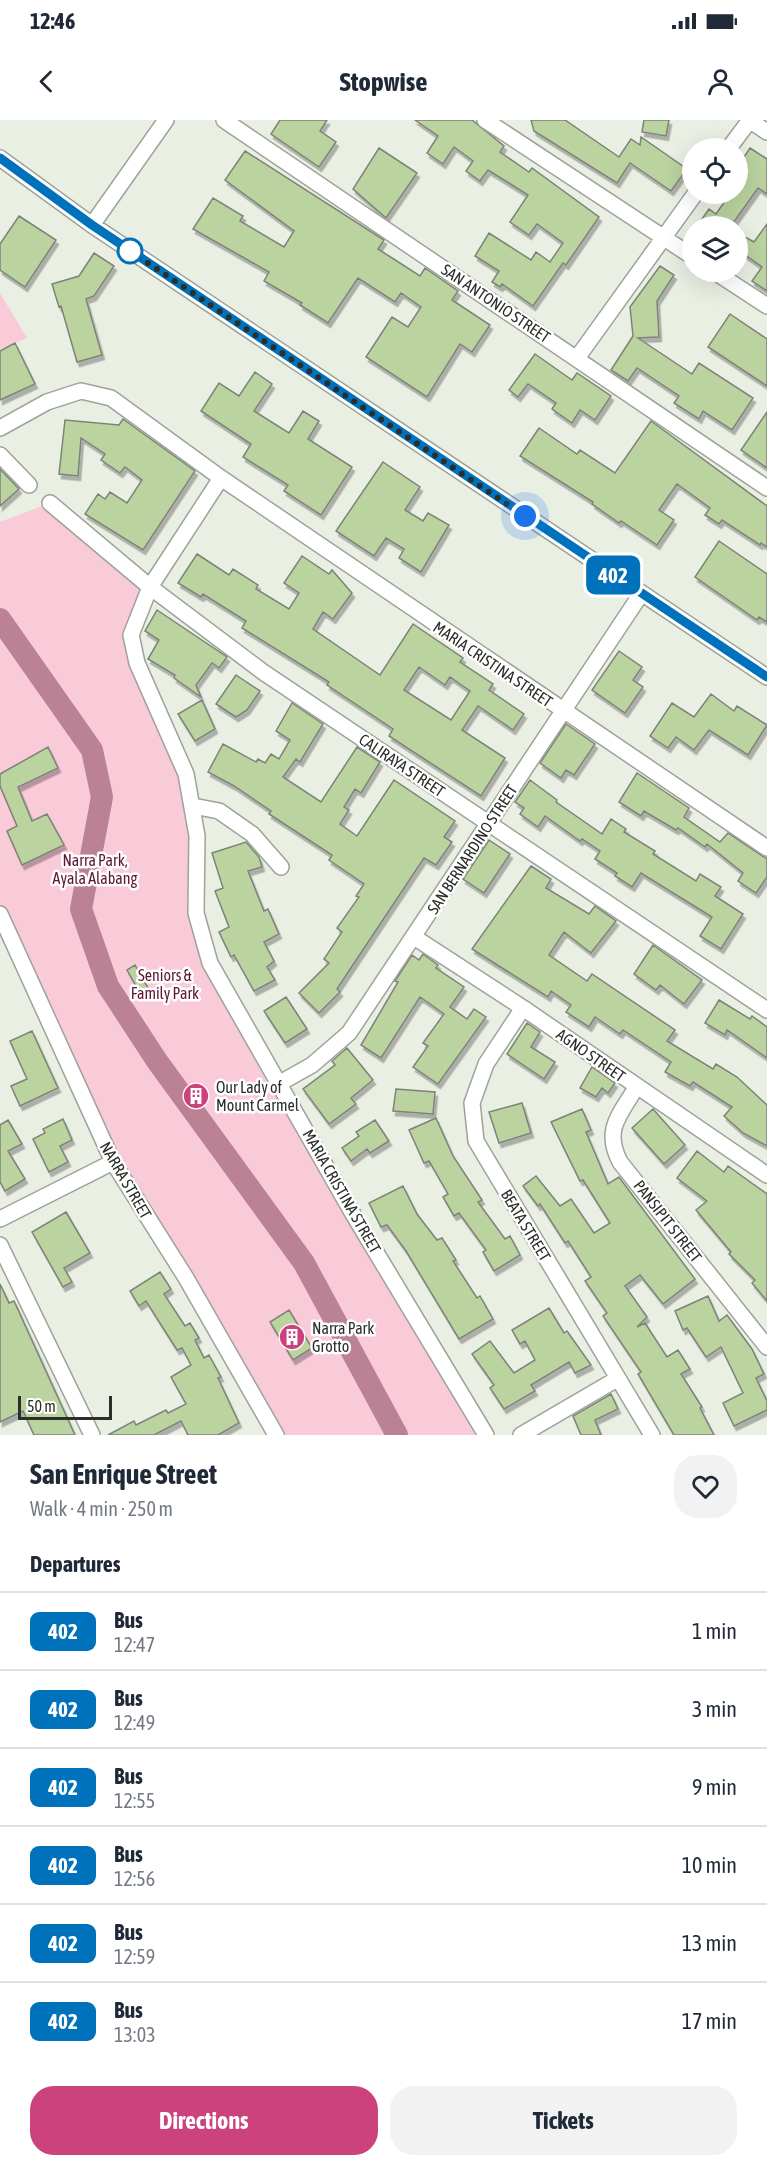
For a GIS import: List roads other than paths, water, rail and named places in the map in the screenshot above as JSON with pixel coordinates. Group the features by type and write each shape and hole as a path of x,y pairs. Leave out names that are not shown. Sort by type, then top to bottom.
{"street":[{"path":"92,225 166,120"},
{"name":"SAN ANTONIO STREET","path":"224,120 767,488"},
{"path":"486,120 682,250"},
{"path":"736,138 750,120 767,132"},
{"path":"0,158 92,225 767,677"},
{"path":"577,358 688,204"},
{"path":"730,282 767,306"},
{"name":"MARIA CRISTINA STREET","path":"0,428 47,402 81,392 111,398 222,478 561,711 767,848"},
{"path":"0,455 29,485"},
{"name":"MARIA CRISTINA STREET","path":"222,478 150,587 130,635 137,663 186,774 193,806 196,836 196,913 210,963 353,1214 486,1435"},
{"name":"CALIRAYA STREET","path":"50,503 150,587 263,672 767,1010"},
{"name":"SAN BERNARDINO STREET","path":"280,1083 312,1065 349,1033 489,824 561,711 641,594"},
{"path":"193,806 219,811 252,834 281,867"},
{"name":"NARRA STREET","path":"0,914 113,1162 186,1278 276,1435"},
{"name":"AGNO STREET","path":"414,937 523,1008 767,1175"},
{"name":"BEATA STREET","path":"523,1008 486,1064 479,1083 472,1103 476,1141 616,1379 652,1435"},
{"name":"PANSIPIT STREET","path":"637,1086 611,1131 612,1146 620,1162 767,1347"},
{"path":"0,1219 113,1162"},
{"path":"0,1245 92,1435"},
{"path":"521,1435 616,1379"}],"waterway":[{"path":"0,619 92,750 102,797 81,909 108,986 157,1061 304,1263 397,1435"}],"place":[{"name":"Our Lady of Mount Carmel","path":"196,1096"},
{"name":"Narra Park Grotto","path":"292,1337"}],"park label":[{"name":"Narra Park, Ayala Alabang","path":"95,869"},
{"name":"Seniors & Family Park","path":"165,984"}]}
